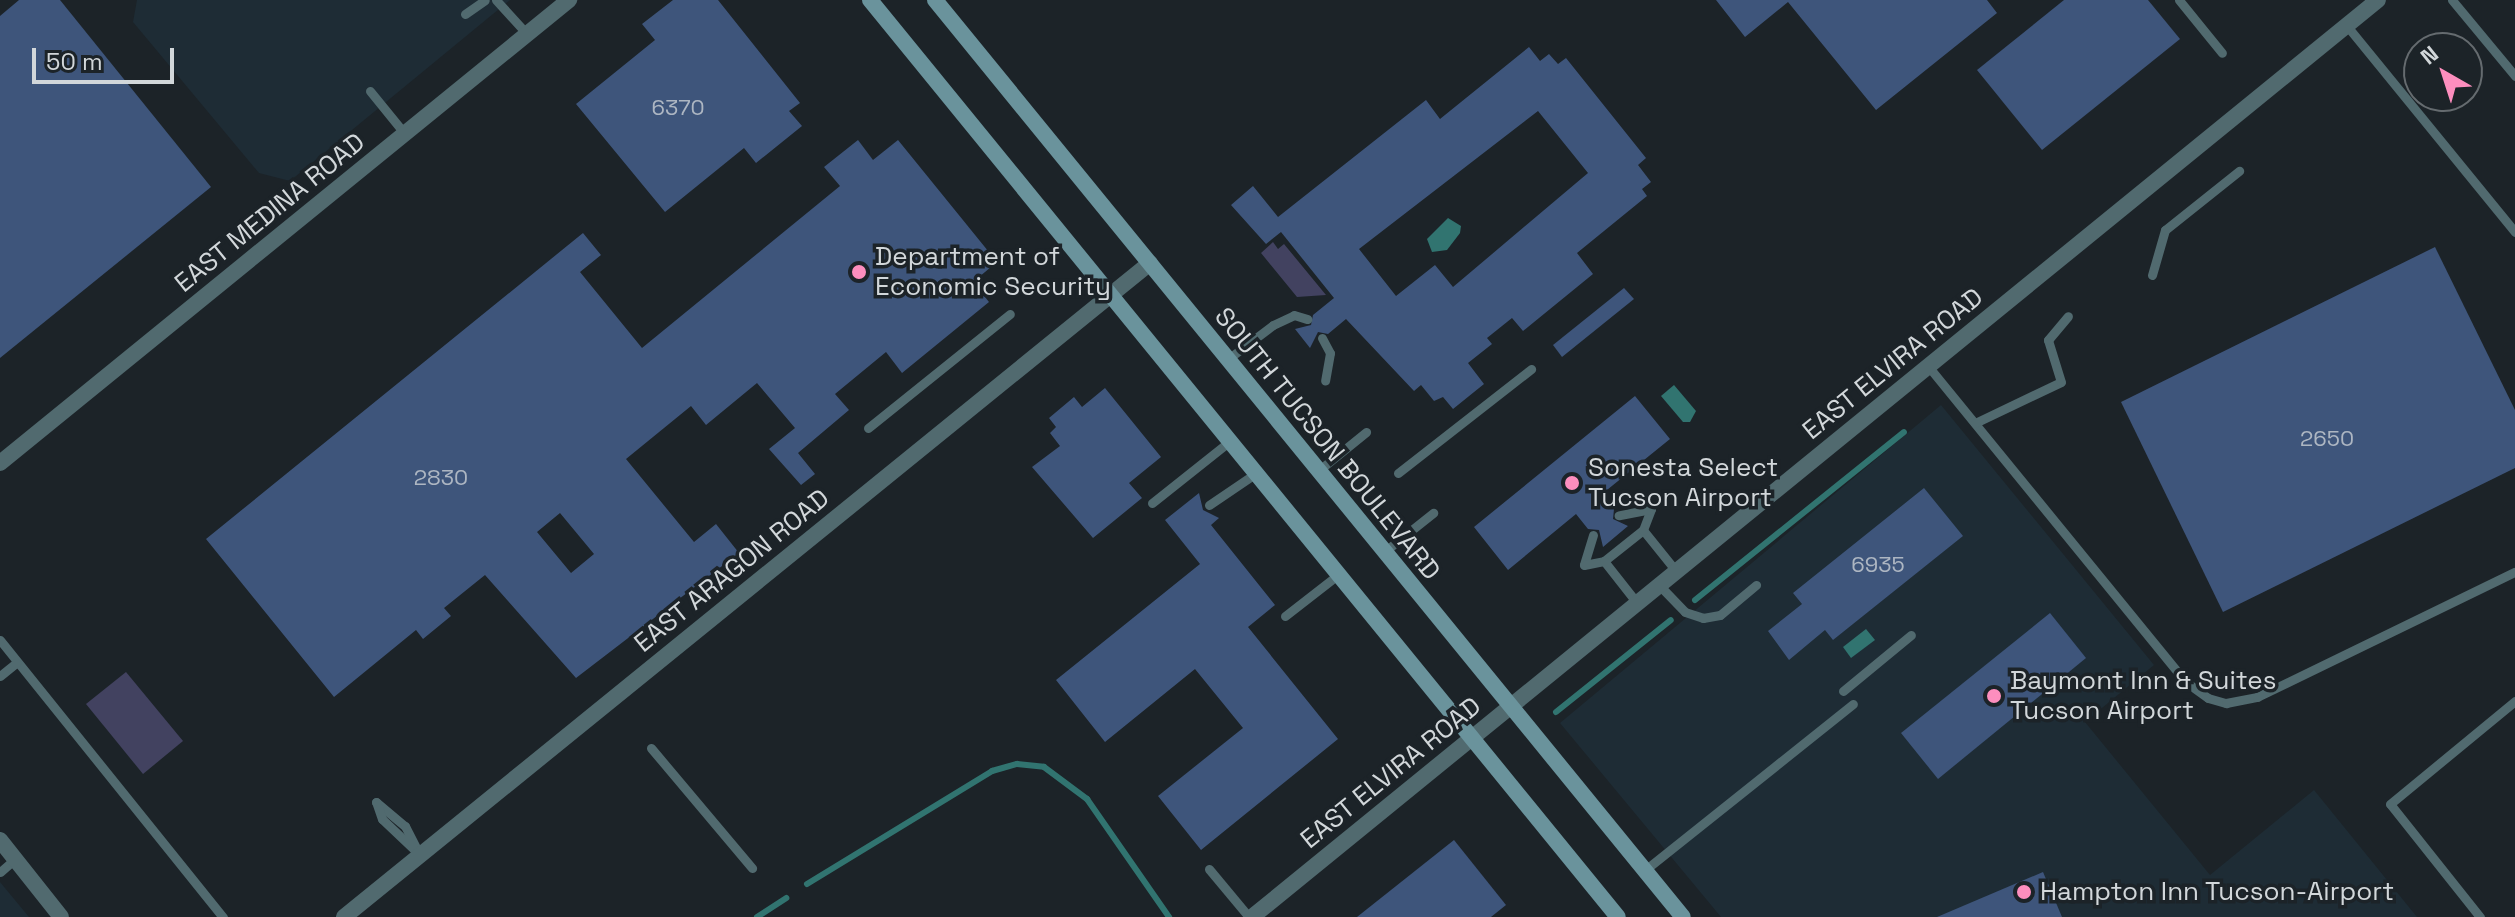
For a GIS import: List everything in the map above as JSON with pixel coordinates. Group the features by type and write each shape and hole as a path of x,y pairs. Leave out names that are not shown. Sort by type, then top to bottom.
{"main road":[{"path":"870,0 1618,917"},
{"name":"SOUTH TUCSON BOULEVARD","path":"935,0 1683,917"}],"street":[{"name":"EAST MEDINA ROAD","path":"0,463 569,0"},
{"name":"EAST ELVIRA ROAD","path":"1251,917 2375,1"},
{"name":"EAST ARAGON ROAD","path":"344,917 1150,263"},
{"path":"0,840 61,917"}],"lane":[{"path":"465,14 485,0"},
{"path":"496,0 527,34"},
{"path":"2179,0 2222,53"},
{"path":"2452,0 2515,76"},
{"path":"2347,26 2515,232"},
{"path":"370,91 405,134"},
{"path":"2152,275 2165,230 2239,171"},
{"path":"868,428 1010,314"},
{"path":"1228,359 1273,325 1294,315 1307,319"},
{"path":"1975,423 2061,382 2048,340 2068,316"},
{"path":"1322,338 1330,353 1325,381"},
{"path":"1928,366 2186,682 2220,702 2257,697 2515,572"},
{"path":"1398,473 1531,369"},
{"path":"1318,471 1366,432"},
{"path":"1152,503 1230,441"},
{"path":"1209,505 1256,473"},
{"path":"1593,535 1584,565 1604,561 1643,530 1651,509 1619,515"},
{"path":"1384,552 1433,513"},
{"path":"1643,530 1676,571"},
{"path":"1604,561 1637,603"},
{"path":"1285,616 1339,574"},
{"path":"1659,585 1685,612 1703,618 1720,615 1756,585"},
{"path":"1843,691 1911,635"},
{"path":"0,640 223,917"},
{"path":"0,676 16,663"},
{"path":"2480,917 2390,804 2515,701"},
{"path":"1645,870 1853,704"},
{"path":"651,748 752,868"},
{"path":"376,802 399,819 420,855 382,819 376,802"},
{"path":"0,872 15,859"},
{"path":"1209,869 1251,917"}],"shaded area":[{"path":"137,0 510,0 290,181 259,173 133,22"},
{"path":"1448,218 1461,226 1460,233 1447,250 1432,252 1427,239"},
{"path":"1273,242 1278,249 1284,244 1326,295 1297,297 1261,253"},
{"path":"1674,385 1696,411 1690,422 1683,422 1661,396"},
{"path":"1941,405 2154,665 2085,722 2210,875 2314,790 2417,917 1721,917 1560,723"},
{"path":"1866,629 1875,640 1851,658 1843,647"},
{"path":"126,672 183,741 143,774 86,704"},
{"path":"0,882 29,917 0,917"}],"building":[{"path":"19,0 60,0 211,187 0,358 0,16"},
{"path":"673,0 718,0 800,103 789,111 802,126 756,163 744,148 665,212 576,104 655,40 642,24"},
{"path":"1716,0 1987,0 1997,13 1876,110 1788,2 1745,37"},
{"path":"2064,0 2148,0 2180,39 2042,150 1977,70"},
{"path":"1529,47 1540,61 1549,54 1558,64 1566,58 1646,158 1638,165 1651,182 1642,189 1647,196 1577,253 1593,274 1523,331 1512,318 1487,338 1492,344 1468,363 1484,384 1453,409 1443,397 1434,401 1421,385 1414,391 1346,319 1328,334 1318,332 1310,348 1295,329 1311,325 1313,315 1334,298 1281,232 1266,244 1231,205 1253,186 1278,217 1426,100 1440,119","holes":["1538,111 1588,173 1453,287 1435,265 1396,296 1359,249"]},
{"path":"858,140 873,160 898,140 997,262 973,282 989,302 902,373 886,352 835,394 849,410 798,453 815,474 801,485 769,449 795,428 757,383 706,425 691,406 626,459 694,542 716,524 739,553 576,678 485,575 444,608 451,616 423,639 416,630 334,697 206,539 583,233 601,255 580,272 642,348 840,186 824,167","holes":["560,513 594,554 571,573 537,532"]},
{"path":"2435,247 2515,410 2515,468 2223,612 2121,402"},
{"path":"1624,288 1634,299 1562,357 1553,345"},
{"path":"1105,388 1161,457 1129,483 1142,498 1093,538 1032,467 1060,446 1050,433 1056,427 1049,418 1074,397 1082,407"},
{"name":"Sonesta Select Tucson Airport","path":"1635,396 1670,439 1602,494 1614,509 1613,519 1628,526 1603,547 1599,530 1588,529 1576,514 1508,570 1474,527"},
{"path":"1924,488 1963,536 1833,640 1825,630 1789,660 1768,631 1802,604 1793,593"},
{"path":"1199,493 1203,510 1219,518 1211,525 1275,605 1248,627 1338,739 1201,850 1158,796 1243,728 1195,669 1105,742 1056,680 1200,564 1165,520"},
{"name":"Baymont Inn & Suites Tucson Airport","path":"2050,613 2086,658 1938,779 1901,733"},
{"path":"1454,840 1506,905 1491,917 1357,917"},
{"name":"Hampton Inn Tucson-Airport","path":"2043,872 2062,917 1937,917"}],"waterway":[{"path":"1695,600 1904,432"},
{"path":"1556,712 1671,620"},
{"path":"807,884 992,771 1017,764 1044,767 1087,799 1169,917"},
{"path":"757,917 786,898"}],"place":[{"name":"Department of Economic Security","path":"859,272"},
{"name":"Sonesta Select Tucson Airport","path":"1572,483"},
{"name":"Baymont Inn & Suites Tucson Airport","path":"1994,696"},
{"name":"Hampton Inn Tucson-Airport","path":"2024,892"}]}
